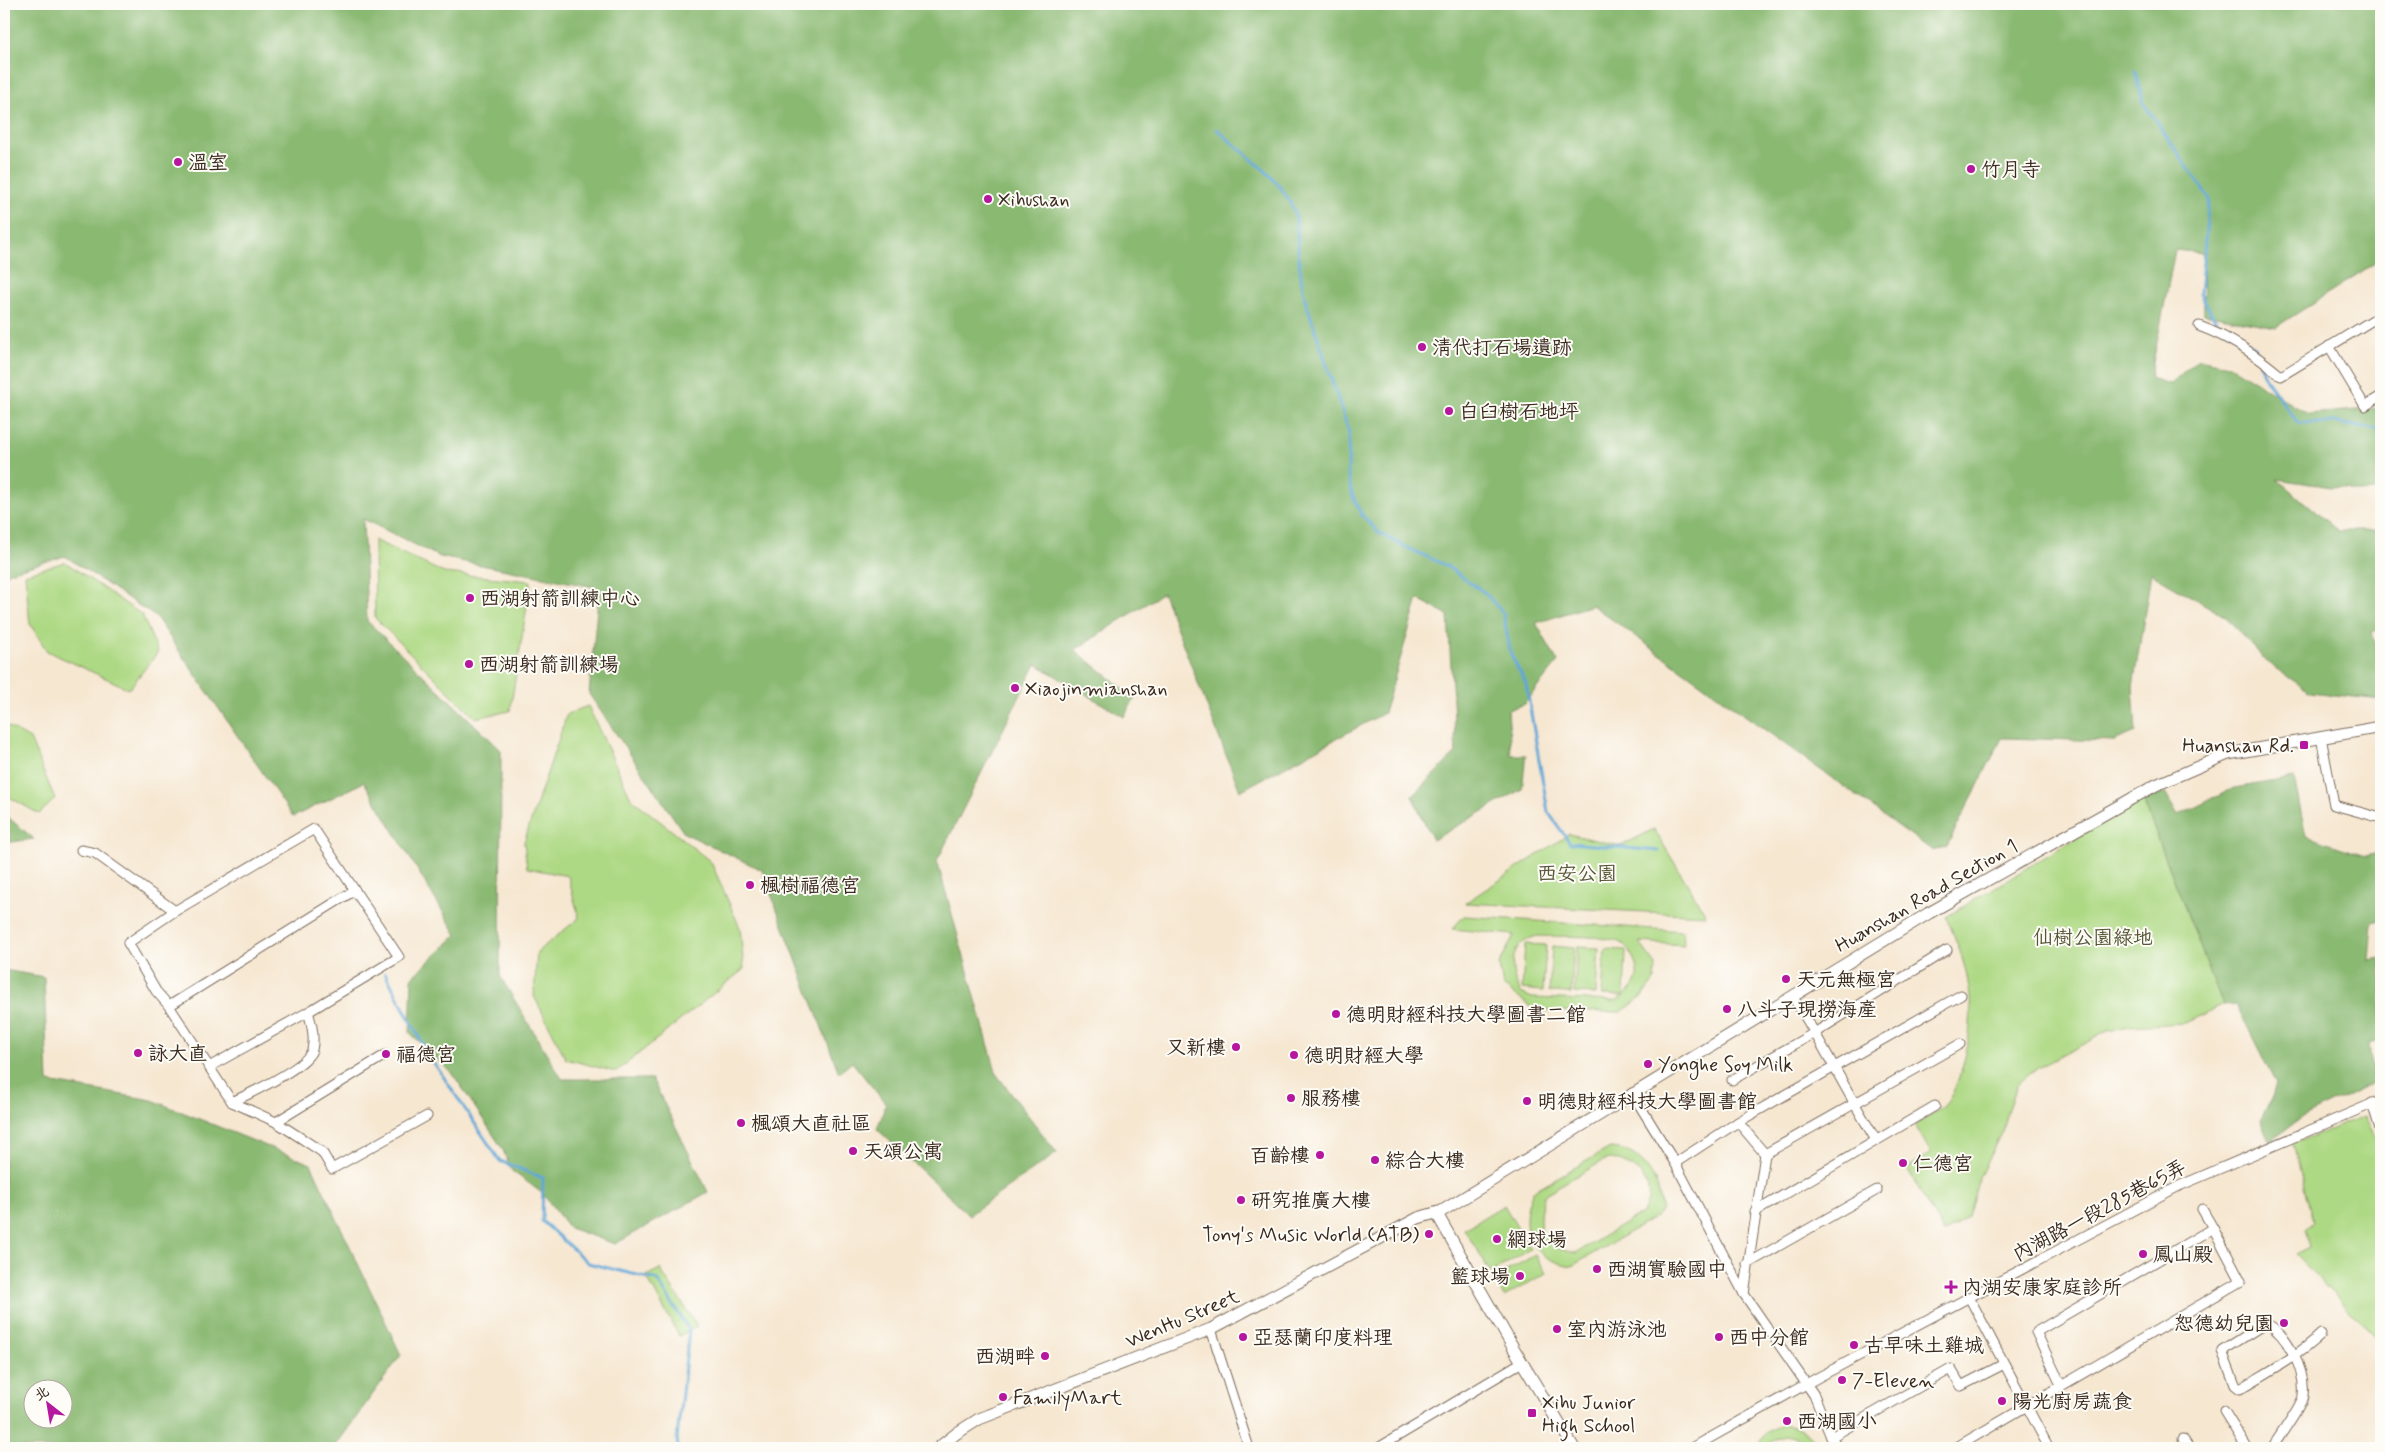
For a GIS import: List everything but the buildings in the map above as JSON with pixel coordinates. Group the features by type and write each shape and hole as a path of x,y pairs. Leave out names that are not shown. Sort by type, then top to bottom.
{"street":[{"path":"2199,326 2225,336 2257,355 2281,376 2381,315"},
{"path":"2329,346 2365,406 2381,396"},
{"name":"Huanshan Road Section 1","path":"1437,1214 1507,1173 1632,1093 1929,913 2156,785 2228,754 2381,727"},
{"path":"2320,737 2334,805 2381,818"},
{"path":"209,1067 308,1012 399,957 314,829 175,911 128,943 156,991 169,1006 209,1067 232,1102 276,1122 322,1152 332,1169 427,1116"},
{"path":"81,850 95,853 175,911"},
{"path":"169,1006 355,890"},
{"path":"1732,1080 1816,1032 1946,950"},
{"path":"1675,1163 1738,1122 1961,995"},
{"path":"1792,996 1816,1032 1834,1069 1876,1140"},
{"path":"232,1102 274,1081 305,1060 312,1051 313,1026 308,1012"},
{"path":"1764,1154 1960,1044"},
{"path":"276,1122 385,1055"},
{"path":"1632,1093 1675,1163 1744,1294 1758,1317 1814,1395 1838,1448"},
{"name":"內湖路一段285巷65弄","path":"1692,1448 1807,1384 2179,1186 2381,1100"},
{"path":"2372,1103 2381,1132"},
{"path":"1755,1212 1935,1106"},
{"path":"1738,1122 1764,1154 1744,1294"},
{"path":"1747,1264 1877,1190"},
{"path":"1955,1448 2241,1281 2202,1209"},
{"path":"1437,1214 1574,1448"},
{"name":"WenHu Street","path":"938,1448 979,1419 1211,1329 1418,1218 1437,1214"},
{"path":"2061,1386 2036,1332 2212,1228"},
{"path":"1970,1298 2049,1448"},
{"path":"2272,1448 2304,1397 2301,1368 2294,1356 2273,1327 2266,1323 2222,1351 2235,1385 2240,1389 2294,1356 2321,1334"},
{"path":"1211,1329 1249,1448"},
{"path":"1378,1448 1522,1362"},
{"path":"1831,1436 1952,1369 1961,1386 2004,1364"},
{"path":"2224,1411 2246,1448"},
{"path":"2183,1439 2189,1448"}],"green space":[{"path":"4,4 2381,4 2381,259 2276,327 2204,314 2203,253 2175,250 2150,378 2170,384 2198,359 2229,365 2308,414 2381,408 2381,490 2365,492 2277,479 2338,531 2375,531 2381,528 2381,629 2372,632 2381,663 2381,700 2310,692 2268,663 2226,617 2151,573 2133,687 2136,732 2114,741 2002,738 1947,846 1933,851 1592,605 1536,623 1558,662 1524,704 1508,710 1511,755 1526,755 1522,789 1433,840 1412,796 1456,753 1448,615 1418,599 1384,713 1240,791 1163,593 1075,650 1135,698 1124,717 1036,664 937,861 997,1075 1057,1153 969,1215 877,1129 886,1104 852,1062 839,1073 762,870 684,833 589,694 599,588 440,557 363,519 367,621 501,750 500,976 562,1079 652,1079 708,1192 615,1244 569,1228 542,1193 512,1171 502,1148 453,1074 410,1033 412,977 457,935 364,782 293,817 156,617 65,556 10,572 4,577"},
{"name":"西湖射箭訓練場","path":"374,540 444,573 531,581 510,711 475,718 375,618"},
{"path":"65,562 142,615 158,652 129,689 47,651 30,624 25,574"},
{"path":"588,706 631,798 711,862 740,928 744,969 616,1072 566,1059 534,996 537,952 579,918 568,876 527,868 524,842 567,714"},
{"path":"4,724 30,739 55,799 39,814 4,794"},
{"path":"2294,778 2306,836 2366,856 2381,853 2381,920 2372,922 2369,960 2381,958 2381,1040 2369,1044 2373,1083 2305,1116 2270,1140 2261,1119 2272,1098 2276,1084 2236,1004 2223,1005 2142,798 2165,793 2178,816 2234,788"},
{"name":"仙樹公園綠地","path":"2142,798 2223,1005 2185,1023 2129,1026 2108,1031 2038,1068 2026,1077 2017,1085 2002,1131 1979,1178 1968,1216 1944,1233 1907,1168 1931,1153 1915,1125 1937,1112 1947,1102 1960,1075 1968,1045 1971,1007 1966,972 1946,917"},
{"path":"4,814 34,839 4,843"},
{"name":"西安公園","path":"1654,829 1706,915 1465,903 1569,834 1621,846"},
{"path":"1464,916 1683,931 1684,945 1639,942 1656,965 1655,979 1641,998 1621,1012 1536,1011 1503,986 1499,965 1514,935 1452,929","holes":["1537,936 1595,937 1619,942 1628,949 1636,965 1637,976 1632,988 1623,997 1615,1001 1532,998 1521,993 1514,976 1513,959 1520,945"]},
{"path":"1525,944 1546,945 1543,991 1522,989"},
{"path":"1552,946 1574,948 1571,993 1549,992"},
{"path":"1577,947 1599,948 1596,994 1574,993"},
{"path":"1605,949 1626,950 1624,996 1602,995"},
{"path":"4,970 44,977 48,1082 152,1100 311,1164 401,1355 334,1448 179,1448 169,1445 167,1448 4,1448"},
{"path":"2364,1116 2381,1149 2381,1342 2296,1255 2310,1248 2305,1229 2313,1222 2293,1144"},
{"path":"1610,1148 1621,1149 1631,1153 1640,1160 1653,1177 1660,1198 1661,1209 1657,1216 1572,1266 1546,1257 1530,1240 1526,1218 1533,1191","holes":["1612,1159 1637,1171 1647,1185 1649,1194 1643,1213 1576,1253 1554,1246 1547,1240 1540,1225 1545,1194 1605,1160"]},
{"name":"網球場","path":"1504,1205 1530,1249 1491,1273 1464,1229"},
{"name":"籃球場","path":"1535,1255 1546,1273 1504,1297 1493,1279"},
{"path":"660,1269 697,1326 679,1336 646,1276"},
{"path":"1783,1425 1795,1427 1804,1432 1812,1438 1819,1448 1809,1448 1799,1439 1788,1436 1776,1439 1766,1448 1757,1448 1761,1439 1767,1433"}],"waterway":[{"path":"2135,71 2144,104 2209,198 2200,294 2217,323 2254,347 2256,353"},
{"path":"1217,129 1269,174 1286,196 1295,212 1300,272 1305,299 1349,432 1348,476 1353,497 1361,514 1379,533 1445,565 1485,593 1503,613 1511,655 1526,684 1548,812 1570,843 1659,851"},
{"path":"2260,363 2266,379 2298,423 2337,423 2379,430 2381,434"},
{"path":"385,973 428,1054 500,1161 543,1178 542,1221 588,1263 657,1280 689,1330 677,1438 678,1448"}],"place":[{"name":"溫室","path":"178,162"},
{"name":"竹月寺","path":"1971,169"},
{"name":"Xihushan","path":"988,199"},
{"name":"清代打石場遺跡","path":"1422,347"},
{"name":"白臼樹石地坪","path":"1449,411"},
{"name":"西湖射箭訓練中心","path":"470,598"},
{"name":"西湖射箭訓練場","path":"469,664"},
{"name":"Xiaojinmianshan","path":"1015,688"},
{"name":"Huanshan Rd.","path":"2304,745"},
{"name":"楓樹福德宮","path":"750,885"},
{"name":"天元無極宮","path":"1786,979"},
{"name":"八斗子現撈海產","path":"1727,1009"},
{"name":"德明財經科技大學圖書二館","path":"1336,1014"},
{"name":"又新樓","path":"1236,1047"},
{"name":"詠大直","path":"138,1053"},
{"name":"福德宮","path":"386,1054"},
{"name":"德明財經大學","path":"1294,1055"},
{"name":"Yonghe Soy Milk","path":"1648,1064"},
{"name":"服務樓","path":"1291,1098"},
{"name":"明德財經科技大學圖書館","path":"1527,1101"},
{"name":"楓頌大直社區","path":"741,1123"},
{"name":"天頌公寓","path":"853,1151"},
{"name":"百齡樓","path":"1320,1155"},
{"name":"綜合大樓","path":"1375,1160"},
{"name":"仁德宮","path":"1903,1163"},
{"name":"研究推廣大樓","path":"1241,1200"},
{"name":"Tony's Music World (ATB)","path":"1429,1234"},
{"name":"網球場","path":"1497,1239"},
{"name":"鳳山殿","path":"2143,1254"},
{"name":"西湖實驗國中","path":"1597,1269"},
{"name":"籃球場","path":"1520,1276"},
{"name":"內湖安康家庭診所","path":"1951,1287"},
{"name":"恕德幼兒園","path":"2284,1323"},
{"name":"室內游泳池","path":"1557,1329"},
{"name":"亞瑟蘭印度料理","path":"1243,1337"},
{"name":"西中分館","path":"1719,1337"},
{"name":"古早味土雞城","path":"1854,1345"},
{"name":"西湖畔","path":"1045,1356"},
{"name":"7-Eleven","path":"1842,1380"},
{"name":"FamilyMart","path":"1003,1397"},
{"name":"陽光廚房蔬食","path":"2002,1401"},
{"name":"Xihu Junior High School","path":"1532,1413"},
{"name":"西湖國小","path":"1787,1421"}]}
